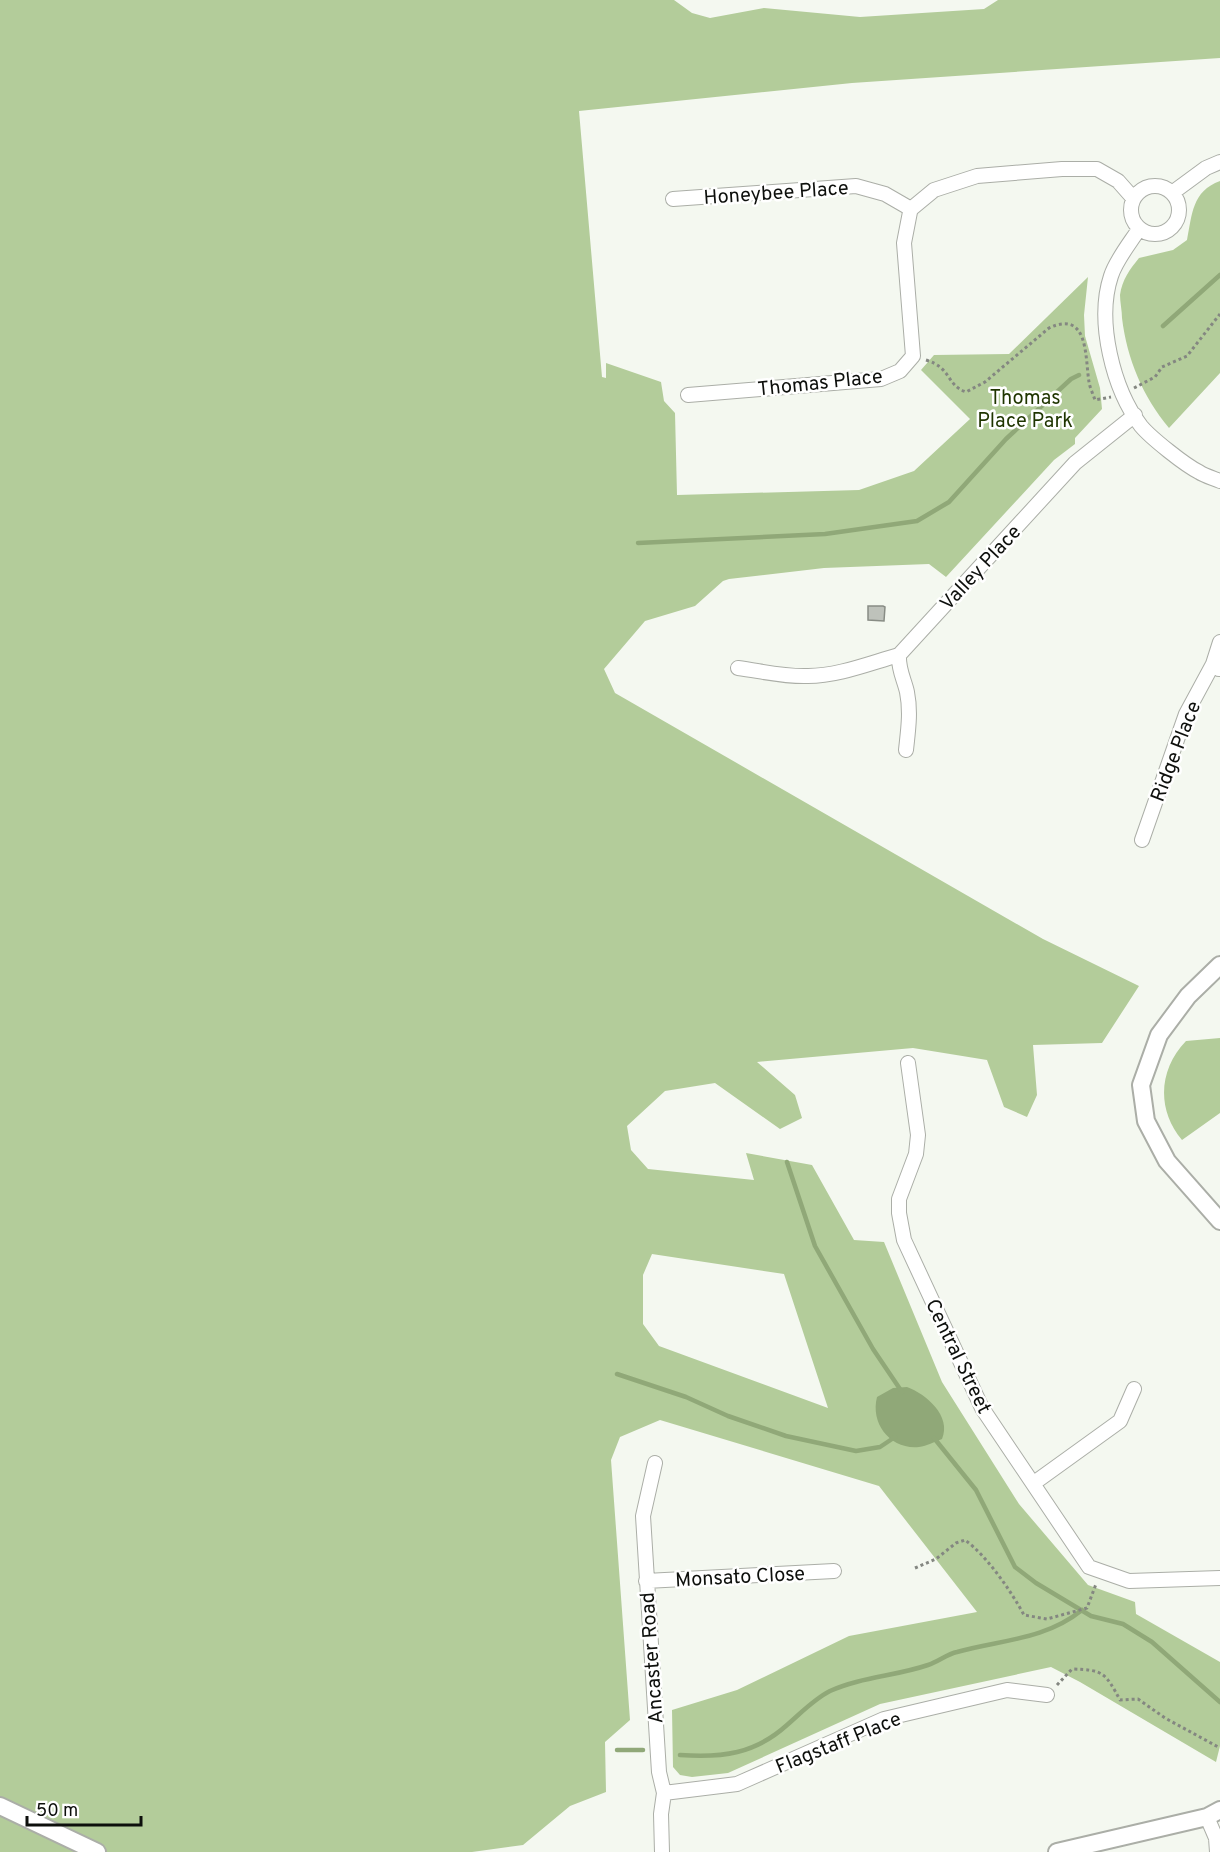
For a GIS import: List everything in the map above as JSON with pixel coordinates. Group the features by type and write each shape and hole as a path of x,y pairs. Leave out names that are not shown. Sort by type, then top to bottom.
{"street":[{"path":"1172,193 1206,168 1220,162"},
{"path":"913,357 904,243 911,209 934,190 977,176 1062,169 1097,169 1118,181 1133,198"},
{"name":"Honeybee Place","path":"673,199 855,186 885,194 911,209"},
{"path":"1151,186 1166,189 1172,193 1179,207 1175,223 1162,233 1154,235 1139,229 1133,222 1131,214 1133,198 1144,188 1151,186"},
{"path":"1139,229 1111,274 1105,301 1105,329 1113,367 1135,415 1148,433 1198,472 1220,481"},
{"name":"Thomas Place","path":"688,395 881,379 900,371 913,357"},
{"name":"Valley Place","path":"899,655 1075,463 1135,415"},
{"name":"Ridge Place","path":"1142,840 1186,714 1216,667 1220,642"},
{"path":"738,668 784,675 810,676 832,673 899,655 898,665 907,694 910,717 906,750"},
{"path":"1220,964 1188,996 1159,1035 1141,1085 1146,1121 1167,1161 1220,1221"},
{"name":"Central Street","path":"908,1063 918,1135 916,1154 899,1199 904,1240 982,1408 1089,1567 1129,1581 1220,1578"},
{"path":"1034,1483 1120,1421 1134,1389"},
{"name":"Ancaster Road","path":"655,1463 643,1516 659,1772 664,1793 662,1852"},
{"name":"Monsato Close","path":"646,1581 834,1571"},
{"name":"Flagstaff Place","path":"664,1793 736,1784 884,1719 1007,1690 1047,1695"},
{"path":"0,1806 97,1852"},
{"path":"1057,1852 1214,1813 1217,1852"}],"path":[{"path":"913,357 938,364 952,383 958,389 966,392 985,382 1049,328 1058,324 1072,325 1078,328 1084,342 1089,382 1095,400 1106,400 1155,377 1162,368 1186,356 1220,314"},
{"path":"915,1568 936,1559 956,1543 965,1540 974,1547 1014,1597 1023,1615 1047,1619 1087,1608 1101,1571"},
{"path":"1047,1695 1071,1669 1095,1670 1110,1682 1120,1700 1138,1699 1165,1718 1220,1748"}],"green space":[{"name":"Thomas Place Park","path":"0,0 674,0 692,13 710,18 764,8 860,17 984,9 998,0 1220,0 1220,58 852,83 579,111 602,377 606,378 606,363 661,382 664,401 675,413 677,495 859,490 914,471 970,419 921,370 934,355 1009,354 1088,277 1084,315 1085,336 1100,388 1102,409 1075,438 1075,444 1054,460 946,577 929,564 824,568 729,579 723,581 695,606 645,621 604,669 615,693 1043,939 1139,986 1102,1043 1033,1045 1037,1095 1027,1117 1004,1107 987,1060 913,1048 757,1062 795,1095 802,1118 780,1129 715,1083 665,1091 627,1126 631,1150 648,1169 754,1180 746,1153 812,1165 854,1240 884,1242 942,1382 1019,1504 1088,1585 1135,1602 1136,1614 1220,1662 1220,1746 1216,1762 1051,1667 880,1704 728,1773 692,1777 680,1775 673,1767 672,1710 737,1690 849,1636 977,1612 879,1486 660,1420 620,1437 611,1460 630,1720 605,1742 606,1792 570,1806 523,1845 472,1852 0,1852","holes":["652,1254 784,1274 828,1408 659,1346 643,1324 643,1275"]},
{"path":"1220,181 1220,373 1169,428 1151,404 1132,363 1124,333 1121,290 1127,275 1139,258 1173,250 1187,240 1192,213 1199,197 1211,185"},
{"path":"1220,1038 1220,1113 1182,1140 1168,1115 1165,1102 1164,1089 1170,1064 1186,1041"}],"shaded area":[{"path":"907,1387 929,1400 940,1414 944,1430 942,1439 922,1446 909,1447 892,1440 885,1433 877,1417 877,1397 893,1388"}],"building":[{"path":"868,606 885,607 884,621 868,620"}],"waterway":[{"path":"1163,326 1220,275"},
{"path":"638,543 825,534 917,521 949,502 1006,439 1071,379 1079,375"},
{"path":"787,1162 815,1246 873,1349 902,1392"},
{"path":"617,1374 686,1397 728,1416 786,1436 856,1451 880,1447 895,1437"},
{"path":"934,1438 976,1490 1015,1567 1036,1583 1091,1616 1123,1624 1152,1642 1220,1702"},
{"path":"680,1755 710,1756 750,1748 775,1735 824,1694 842,1686 928,1665 953,1653 1038,1633 1053,1628 1082,1610"},
{"path":"617,1750 643,1750"}]}
